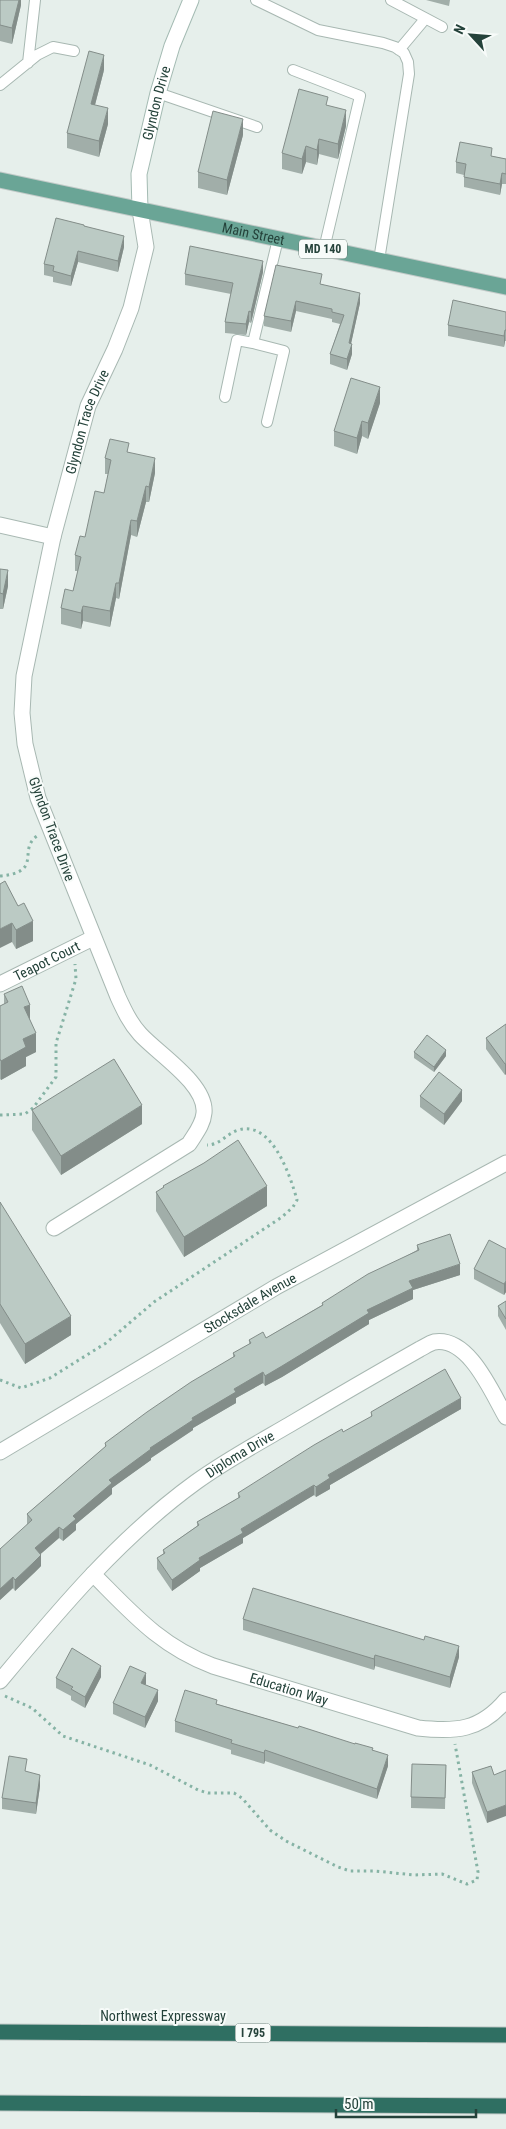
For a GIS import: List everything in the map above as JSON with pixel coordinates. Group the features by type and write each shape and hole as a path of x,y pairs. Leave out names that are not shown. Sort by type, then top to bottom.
{"highway":[{"name":"Northwest Expressway","path":"0,2032 506,2035"},
{"path":"0,2103 506,2106"}],"main road":[{"name":"Main Street","path":"0,180 506,287"}],"street":[{"name":"Glyndon Drive","path":"140,210 139,174 158,93 172,46 191,0"},
{"name":"Glyndon Trace Drive","path":"54,1228 189,1144 200,1126 204,1111 200,1097 189,1079 140,1034 129,1019 93,938 30,769 22,713 24,676 53,537 88,406 115,349 131,308 146,247 140,210"},
{"path":"0,525 53,537"},
{"name":"Teapot Court","path":"0,984 93,938"},
{"name":"Stocksdale Avenue","path":"0,1452 276,1287 506,1163"},
{"name":"Diploma Drive","path":"0,1681 61,1608 93,1574 140,1527 196,1482 242,1452 434,1342 446,1343 461,1349 475,1363 506,1417"},
{"name":"Education Way","path":"93,1574 149,1630 191,1658 418,1728 466,1729 486,1719 506,1700"}],"lane":[{"path":"28,63 35,0"},
{"path":"256,0 318,30 384,43 404,53 408,62 409,74 379,260"},
{"path":"391,0 442,27"},
{"path":"399,50 425,18"},
{"path":"0,85 37,55 54,47 74,51"},
{"path":"292,70 360,96 324,249"},
{"path":"158,93 258,127"},
{"path":"253,343 278,239"},
{"path":"225,397 237,340 284,351 267,422"}],"path":[{"path":"0,876 19,873 25,867 30,845 34,838 51,829"},
{"path":"0,1115 25,1114 33,1108 56,1077 56,1043 76,979 76,969 70,950"},
{"path":"0,1380 21,1388 50,1378 106,1343 154,1302 227,1255 244,1241 264,1230 293,1207 296,1200 294,1192 282,1161 273,1144 266,1137 254,1131 243,1129 235,1131 215,1145 189,1144"},
{"path":"0,1693 32,1708 63,1736 150,1765 198,1790 208,1793 234,1793 242,1798 270,1830 286,1841 338,1867 350,1871 414,1875 442,1874 467,1884 477,1880 478,1872 452,1730"}],"building":[{"path":"0,0 19,0 12,28 0,25"},
{"path":"89,51 104,55 91,104 108,108 99,141 67,133"},
{"path":"299,89 328,97 326,105 346,110 338,144 319,139 317,150 306,146 302,159 282,153"},
{"path":"213,111 243,119 227,180 198,172"},
{"path":"460,142 492,148 491,156 506,159 506,174 502,173 500,184 464,177 466,164 456,162"},
{"path":"56,218 124,236 118,261 78,251 71,276 53,271 54,266 44,264"},
{"path":"190,246 263,261 251,312 249,311 246,324 225,322 233,283 185,274"},
{"path":"276,265 322,274 320,284 360,293 349,343 352,344 347,359 330,354 344,315 332,312 332,309 296,301 291,321 264,316"},
{"path":"453,300 506,312 504,336 448,325"},
{"path":"351,378 380,387 368,423 362,421 357,438 334,431"},
{"path":"110,439 129,443 127,452 155,458 149,487 146,486 137,521 131,520 119,583 116,583 110,611 83,606 81,613 61,608 65,589 73,591 81,557 75,555 80,536 85,537 95,491 104,493 111,460 105,458"},
{"path":"0,569 8,570 3,594 0,593"},
{"path":"5,881 18,906 24,903 33,921 16,930 12,923 0,929 0,884"},
{"path":"22,986 30,1005 24,1007 36,1033 23,1039 26,1047 1,1061 0,1006 8,1002 4,994"},
{"path":"506,1024 506,1064 505,1064 486,1038"},
{"path":"427,1035 446,1050 434,1067 414,1052"},
{"path":"114,1059 142,1105 61,1156 32,1110"},
{"path":"439,1072 462,1090 444,1114 420,1096"},
{"path":"238,1140 267,1186 184,1237 156,1192"},
{"path":"0,1202 71,1316 25,1344 0,1304"},
{"path":"450,1234 460,1264 409,1281 413,1288 367,1310 369,1313 265,1376 263,1372 234,1389 236,1392 192,1418 193,1420 150,1448 109,1480 112,1483 73,1516 76,1519 63,1530 59,1527 35,1548 41,1555 15,1580 13,1577 0,1589 0,1549 32,1520 27,1514 106,1446 105,1443 191,1382 235,1356 233,1353 251,1343 249,1340 263,1332 266,1338 323,1305 322,1303 368,1274 419,1250 417,1245"},
{"path":"489,1240 506,1249 506,1281 504,1284 474,1269"},
{"path":"506,1301 506,1319 498,1306"},
{"path":"445,1369 461,1398 328,1475 330,1478 316,1487 314,1485 241,1529 243,1533 199,1558 200,1560 172,1580 157,1558 165,1553 163,1550 199,1525 197,1522 240,1497 238,1493 314,1445 342,1429 343,1432 372,1416 371,1412"},
{"path":"253,1588 424,1640 425,1636 459,1646 450,1677 375,1655 374,1659 243,1619"},
{"path":"72,1648 101,1666 85,1697 71,1689 73,1687 56,1678"},
{"path":"130,1666 146,1673 141,1683 158,1690 145,1717 113,1703"},
{"path":"185,1690 217,1700 216,1704 298,1728 299,1726 373,1748 372,1750 388,1755 377,1789 265,1750 264,1753 231,1743 232,1740 175,1721"},
{"path":"9,1756 27,1759 25,1771 40,1775 36,1803 2,1798"},
{"path":"412,1764 446,1765 445,1798 411,1797"},
{"path":"491,1766 494,1775 506,1770 506,1805 487,1812 472,1772"}]}
